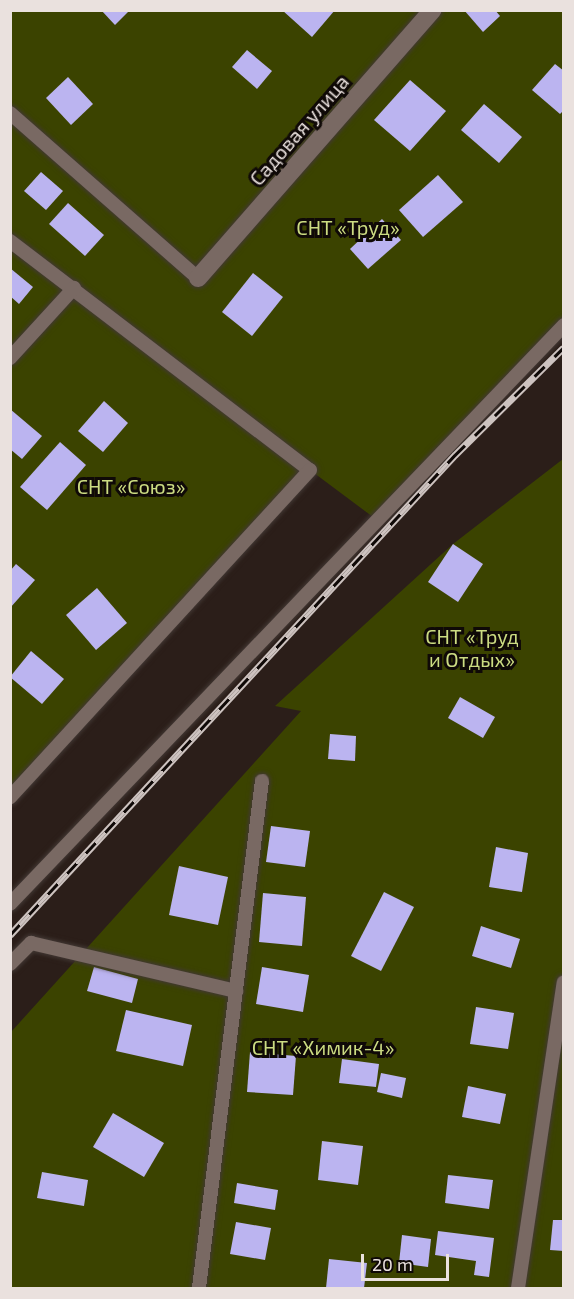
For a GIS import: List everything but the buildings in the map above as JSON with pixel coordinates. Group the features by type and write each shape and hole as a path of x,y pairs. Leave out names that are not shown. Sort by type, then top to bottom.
{"street":[{"name":"Садовая улица","path":"198,278 433,10"}],"lane":[{"path":"10,113 198,278"},
{"path":"10,241 310,470 10,796"},
{"path":"10,358 74,288"},
{"path":"10,904 564,325"},
{"path":"199,1288 261,782"},
{"path":"10,964 31,943 236,991"},
{"path":"518,1288 564,982"}],"green space":[{"name":"СНТ «Труд»","path":"11,11 563,11 563,325 377,520 310,470 11,797"},
{"name":"СНТ «Химик-4»","path":"563,459 563,1288 11,1288 11,1032 301,711 275,706 453,544"}],"railway":[{"path":"10,935 455,455 564,347"}],"park label":[{"name":"СНТ «Союз»","path":"131,486"},
{"name":"СНТ «Труд и Отдых»","path":"472,648"}]}
